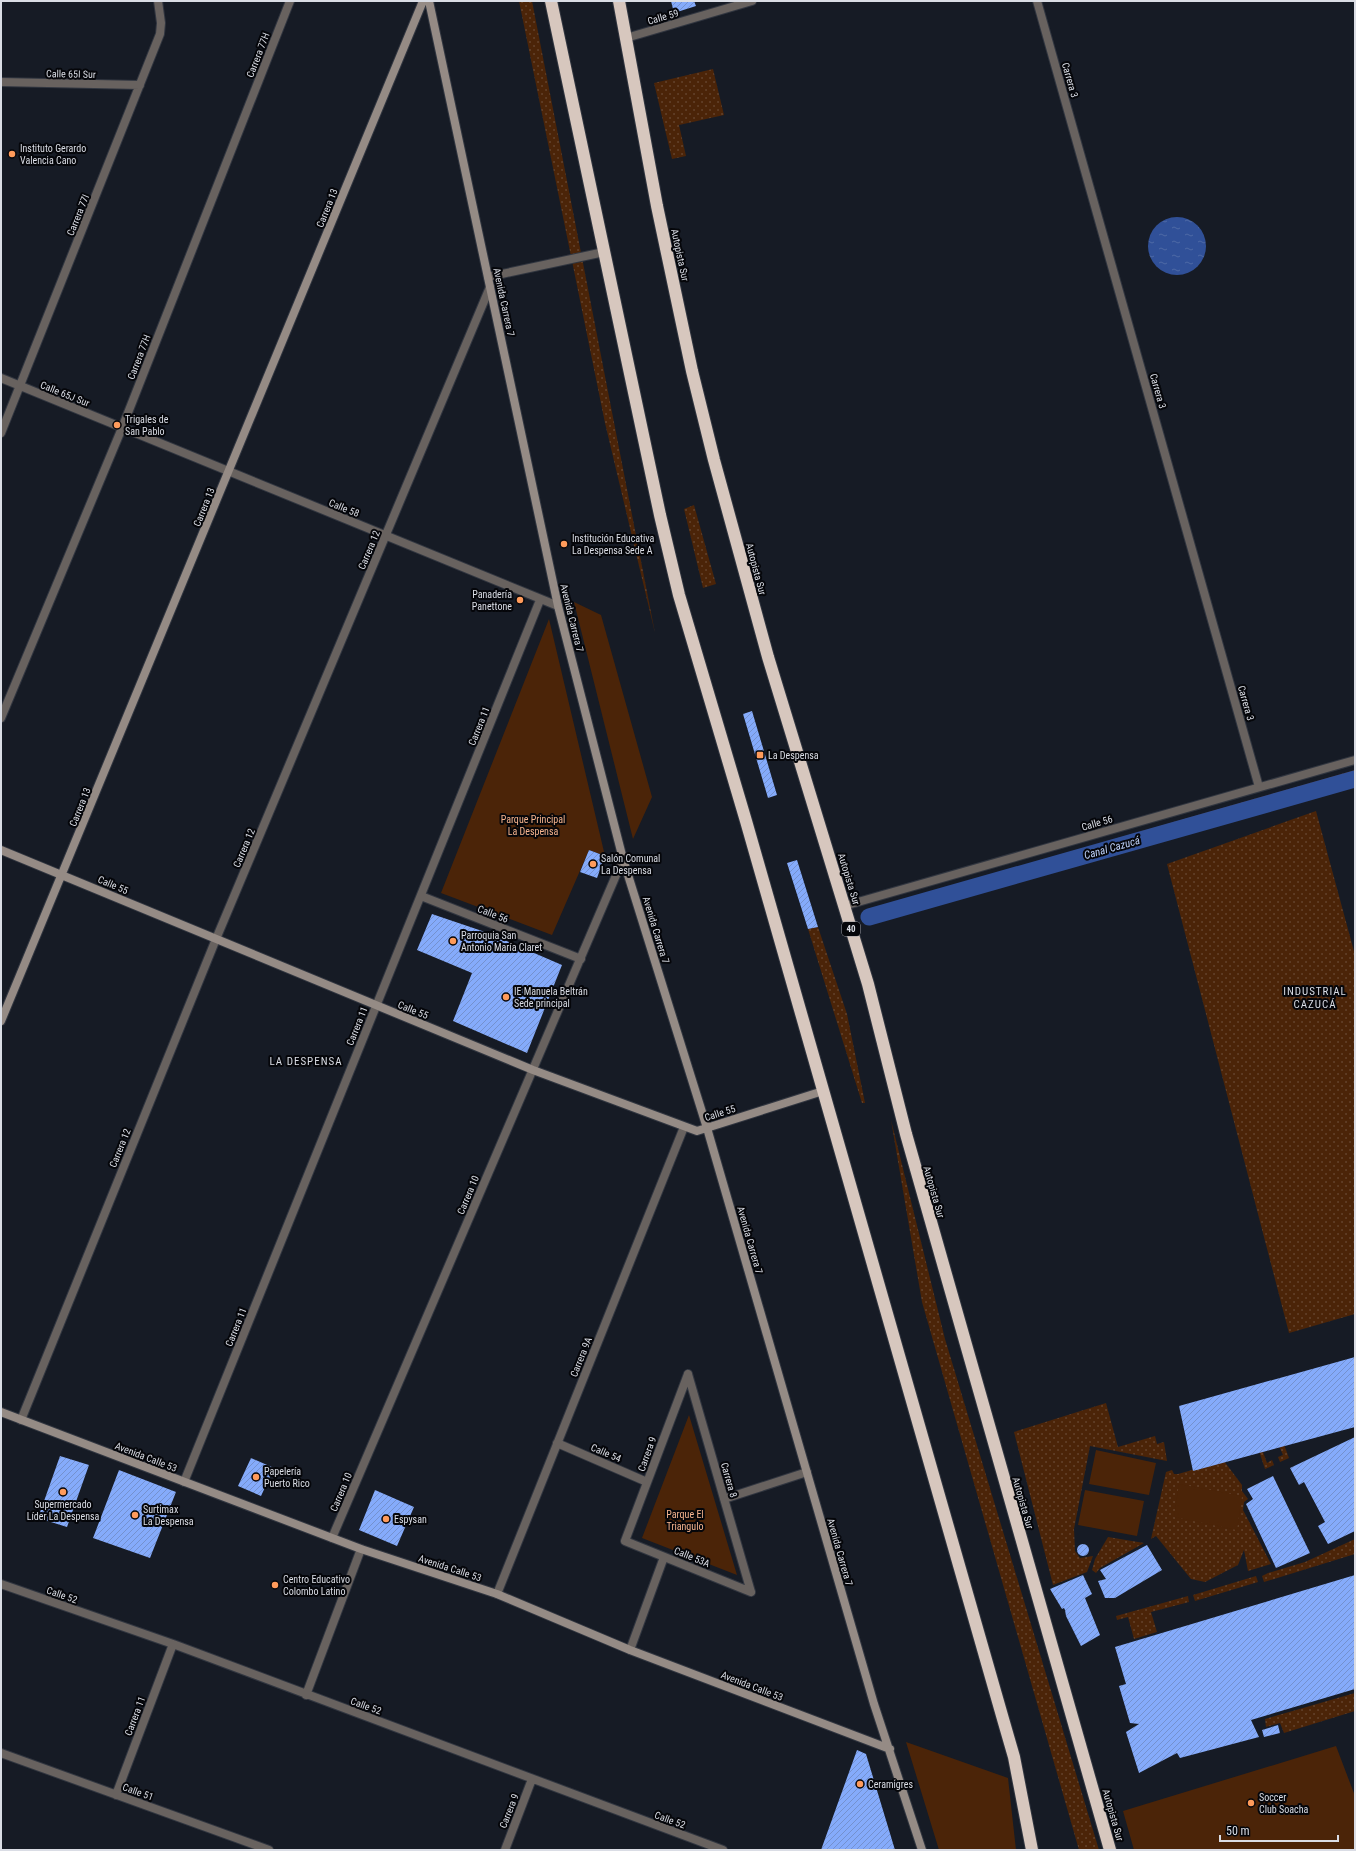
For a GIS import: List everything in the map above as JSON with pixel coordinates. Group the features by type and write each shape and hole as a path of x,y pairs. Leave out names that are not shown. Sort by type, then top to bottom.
{"highway":[{"path":"551,1 679,595 1004,1719 1014,1757 1032,1850"},
{"name":"Autopista Sur","path":"619,1 668,258 692,371 714,460 768,657 868,984 914,1164 1110,1850"}],"street":[{"name":"Carrera 77I","path":"1,433 160,34 161,23 158,1"},
{"name":"Carrera 77H","path":"1,718 122,428 290,1"},
{"name":"Carrera 13","path":"1,1021 63,875 423,1"},
{"name":"Avenida Carrera 7","path":"429,1 558,606 624,859 707,1128 874,1704 890,1748 922,1850"},
{"name":"Calle 59","path":"626,38 752,1"},
{"name":"Carrera 3","path":"1037,1 1259,787"},
{"name":"Calle 65I Sur","path":"1,82 140,85"},
{"path":"488,277 604,252"},
{"name":"Carrera 12","path":"21,1420 216,939 490,287"},
{"name":"Calle 65J Sur","path":"1,378 122,428"},
{"name":"Calle 58","path":"122,428 540,600 558,606"},
{"name":"Carrera 11","path":"184,1482 540,600"},
{"name":"Calle 56","path":"844,906 1355,760"},
{"name":"Calle 55","path":"1,850 533,1070 697,1131 823,1091"},
{"name":"Carrera 10","path":"332,1538 624,859"},
{"name":"Calle 56","path":"420,896 581,959"},
{"name":"Carrera 9A","path":"497,1594 556,1442 684,1127"},
{"name":"Carrera 9","path":"626,1541 688,1374"},
{"name":"Carrera 8","path":"688,1374 751,1592"},
{"name":"Avenida Calle 53","path":"1,1412 361,1549 497,1594 630,1650 890,1748"},
{"name":"Calle 54","path":"556,1442 647,1482"},
{"path":"724,1499 807,1472"},
{"name":"Calle 53A","path":"626,1541 751,1592"},
{"path":"306,1695 361,1549"},
{"path":"630,1650 664,1557"},
{"name":"Calle 52","path":"1,1584 173,1644 723,1850"},
{"name":"Carrera 11","path":"116,1794 173,1644"},
{"name":"Calle 51","path":"1,1753 269,1850"},
{"name":"Carrera 9","path":"505,1850 532,1779"}],"green space":[{"path":"519,1 532,1 655,633 605,423"},
{"path":"713,69 724,115 679,125 686,156 672,159 654,83"},
{"path":"694,505 716,584 703,588 684,509"},
{"path":"574,602 601,615 652,797 633,839"},
{"name":"Parque Principal La Despensa","path":"549,619 605,856 589,850 552,935 441,893"},
{"path":"1355,770 1355,786 871,924 867,910"},
{"path":"1316,811 1355,955 1355,1314 1289,1333 1167,864"},
{"path":"818,927 847,1014 865,1103 862,1103 808,929"},
{"path":"891,1120 945,1339 1099,1850 1079,1850 922,1302"},
{"path":"1106,1403 1118,1447 1155,1436 1157,1444 1164,1442 1167,1461 1090,1446 1074,1529 1075,1551 1080,1558 1093,1556 1087,1572 1053,1585 1014,1432"},
{"name":"Parque El Triangulo","path":"689,1415 737,1575 642,1538"},
{"path":"1283,1442 1289,1458 1280,1462 1278,1457 1283,1455 1279,1446 1263,1452 1267,1463 1272,1460 1274,1465 1265,1469 1259,1451"},
{"path":"1096,1450 1156,1463 1149,1495 1089,1484"},
{"path":"1224,1461 1242,1485 1242,1491 1248,1499 1244,1502 1243,1510 1271,1564 1248,1571 1244,1550 1238,1565 1205,1582 1191,1579 1156,1536 1151,1539 1166,1472 1172,1470 1174,1474 1178,1474"},
{"path":"1179,1484 1242,1496 1237,1530 1174,1517"},
{"path":"1085,1490 1144,1501 1137,1536 1078,1525"},
{"path":"1108,1537 1144,1543 1100,1568 1096,1573 1092,1570 1095,1559"},
{"path":"1355,1539 1355,1554 1264,1582 1262,1576 1268,1573 1305,1562"},
{"path":"1256,1576 1258,1582 1195,1601 1193,1595"},
{"path":"1188,1596 1189,1602 1151,1612 1157,1632 1134,1639 1128,1617 1117,1620 1116,1616"},
{"path":"1355,1693 1355,1711 1284,1733 1280,1723 1266,1727 1265,1719"},
{"path":"906,1742 1008,1778 1016,1850 939,1850"},
{"name":"Soccer Club Soacha","path":"1336,1746 1355,1796 1355,1850 1134,1850 1123,1811"}],"water":[{"path":"1171,217 1183,217 1198,225 1206,240 1206,252 1198,267 1183,275 1171,275 1156,267 1148,252 1148,240 1156,225"}],"building":[{"path":"671,1 694,1 696,6 674,13"},
{"name":"La Despensa","path":"752,711 777,795 768,798 743,714"},
{"name":"Salón Comunal La Despensa","path":"589,850 605,856 597,878 580,872"},
{"path":"797,860 818,927 808,929 787,863"},
{"name":"IE Manuela Beltrán Sede principal","path":"432,914 488,933 562,965 527,1053 453,1021 472,973 417,950"},
{"path":"1355,1357 1355,1427 1193,1471 1179,1406"},
{"path":"1355,1437 1355,1531 1328,1544 1318,1526 1325,1522 1304,1482 1299,1485 1290,1468"},
{"name":"Supermercado Líder La Despensa","path":"60,1456 89,1465 67,1527 38,1518"},
{"name":"Papelería Puerto Rico","path":"251,1458 274,1468 261,1496 238,1486"},
{"name":"Surtimax La Despensa","path":"119,1470 176,1492 150,1558 93,1538"},
{"path":"1273,1476 1310,1553 1276,1568 1246,1504 1253,1499 1247,1489"},
{"name":"Espysan","path":"375,1490 414,1507 397,1546 359,1530"},
{"path":"1083,1544 1087,1546 1089,1550 1087,1554 1083,1556 1079,1554 1077,1550 1079,1546"},
{"path":"1147,1545 1162,1570 1115,1598 1105,1598 1098,1581 1106,1579 1100,1570"},
{"path":"1083,1575 1092,1594 1085,1598 1100,1635 1081,1646 1066,1616 1064,1608 1062,1609 1050,1589"},
{"path":"1355,1575 1355,1689 1251,1720 1259,1737 1180,1758 1177,1753 1139,1773 1126,1732 1139,1724 1130,1723 1119,1686 1126,1684 1115,1647"},
{"path":"1278,1725 1280,1733 1264,1737 1262,1730"},
{"name":"Ceramigres","path":"857,1750 866,1754 895,1850 821,1850"}],"waterway":[{"name":"Canal Cazucá","path":"869,917 1355,779"}],"place":[{"name":"Instituto Gerardo Valencia Cano","path":"12,154"},
{"name":"Trigales de San Pablo","path":"117,425"},
{"name":"Institución Educativa La Despensa Sede A","path":"564,544"},
{"name":"Panadería Panettone","path":"520,600"},
{"name":"La Despensa","path":"760,755"},
{"name":"Salón Comunal La Despensa","path":"593,864"},
{"name":"Parroquia San Antonio María Claret","path":"453,941"},
{"name":"IE Manuela Beltrán Sede principal","path":"506,997"},
{"name":"Papelería Puerto Rico","path":"256,1477"},
{"name":"Supermercado Líder La Despensa","path":"63,1492"},
{"name":"Surtimax La Despensa","path":"135,1515"},
{"name":"Espysan","path":"386,1519"},
{"name":"Centro Educativo Colombo Latino","path":"275,1585"},
{"name":"Ceramigres","path":"860,1784"},
{"name":"Soccer Club Soacha","path":"1251,1803"}],"district":[{"name":"INDUSTRIAL CAZUCÁ","path":"1315,997"},
{"name":"LA DESPENSA","path":"306,1061"}]}
